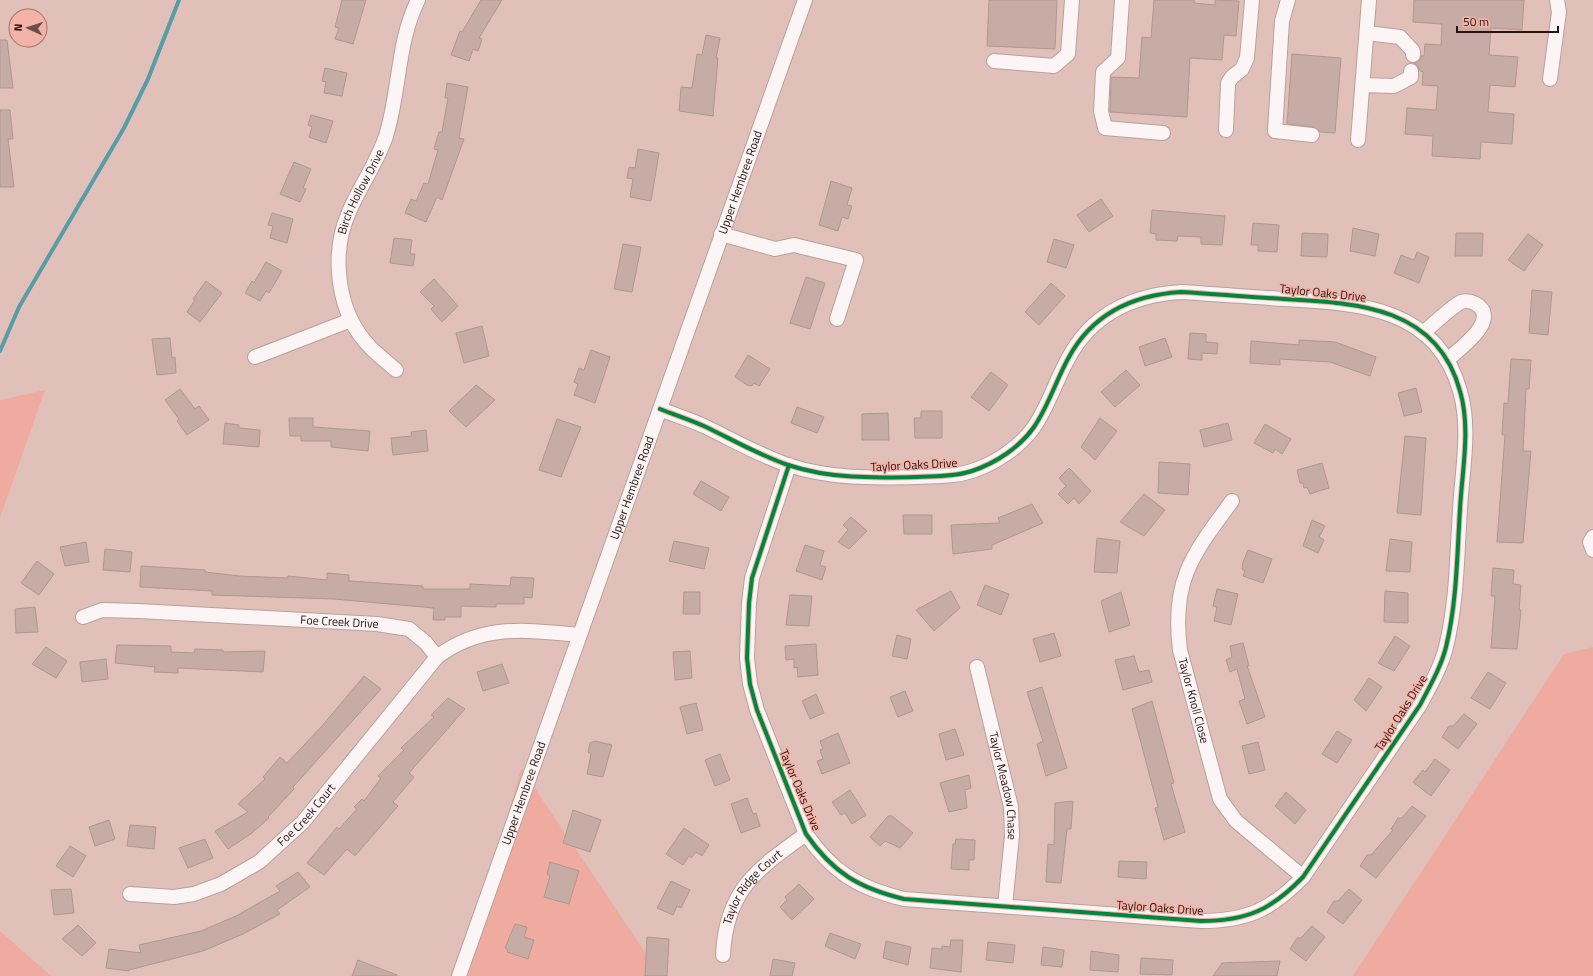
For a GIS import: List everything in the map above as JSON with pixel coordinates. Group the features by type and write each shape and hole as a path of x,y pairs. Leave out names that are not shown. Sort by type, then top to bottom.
{"street":[{"name":"Birch Hollow Drive","path":"396,370 370,348 351,320 343,299 339,278 338,254 342,233 349,212 376,161 386,136 392,113 405,37 418,0"},
{"name":"Upper Hembree Road","path":"459,976 805,0"},
{"path":"994,62 1054,66 1068,54 1072,0"},
{"path":"1122,0 1118,58 1103,72 1101,111 1105,128 1162,133"},
{"path":"1226,130 1228,84 1232,77 1242,70 1247,58 1252,0"},
{"path":"1288,0 1282,21 1275,131 1312,135"},
{"path":"1358,140 1369,0"},
{"path":"1550,79 1559,12 1557,0"},
{"path":"1367,33 1400,37 1413,51 1412,55"},
{"path":"1363,85 1394,86 1411,77 1411,71"},
{"path":"721,234 775,249 794,245 856,260 837,319"},
{"name":"Taylor Oaks Drive","path":"660,409 705,427 759,454 789,465 831,475 873,478 950,476 988,465 1014,449 1034,428 1069,357 1085,334 1108,314 1135,300 1158,294 1181,292 1340,302 1375,308 1401,318 1423,333 1447,360 1461,391 1465,424 1453,607 1446,647 1436,676 1420,705 1303,876 1285,895 1266,908 1246,916 1222,921 1201,922 904,899 876,892 856,883 839,871 816,848 806,834 757,710 750,684 747,658 749,603 752,578 789,465"},
{"path":"1423,333 1461,302 1472,302 1480,307 1484,318 1482,327 1447,360"},
{"path":"255,357 351,320"},
{"name":"Taylor Knoll Close","path":"1232,501 1199,546 1185,572 1178,604 1177,627 1180,650 1220,799 1236,821 1303,876"},
{"path":"1593,537 1590,542 1593,550"},
{"name":"Foe Creek Drive","path":"83,617 102,610 124,610 377,624 409,629 426,643 437,657"},
{"path":"437,657 468,638 496,632 526,630 580,635"},
{"name":"Foe Creek Court","path":"130,894 174,897 194,894 221,884 259,862 303,822 437,657"},
{"name":"Taylor Meadow Chase","path":"977,667 1011,807 1012,836 1005,906"},
{"name":"Taylor Ridge Court","path":"723,956 727,925 736,901 745,885 764,864 806,834"}],"shaded area":[{"path":"45,390 0,518 0,400"},
{"path":"1593,647 1593,976 1353,976 1564,654"},
{"path":"522,769 661,976 461,976"},
{"path":"0,931 51,976 0,976"}],"building":[{"path":"342,0 366,0 353,44 335,39 339,28 335,27"},
{"path":"481,0 502,0 479,38 482,39 478,51 473,49 469,61 451,55 460,31 462,32"},
{"path":"989,0 1057,0 1055,49 987,46"},
{"path":"1154,0 1194,0 1194,3 1215,5 1215,0 1239,1 1236,36 1224,35 1222,60 1190,58 1187,117 1110,112 1111,77 1139,78 1142,37 1151,38"},
{"path":"1414,0 1524,0 1522,30 1491,28 1489,55 1518,57 1515,87 1490,85 1488,112 1514,114 1512,144 1481,142 1480,159 1432,156 1433,136 1405,134 1407,108 1436,110 1438,86 1422,85 1423,72 1420,71 1418,66 1414,63 1420,60 1421,56 1424,56 1425,44 1441,45 1442,24 1413,22"},
{"path":"706,35 720,38 716,58 718,58 713,116 679,111 681,87 692,88 697,54 702,55"},
{"path":"0,40 7,40 13,88 0,88"},
{"path":"1292,54 1341,58 1335,133 1320,132 1313,127 1287,124"},
{"path":"325,68 347,73 342,96 324,93 326,82 322,81"},
{"path":"447,83 468,87 459,138 464,139 442,200 437,197 426,222 405,213 411,199 416,201 424,183 428,184 438,150 434,149 439,132 442,132 448,98 445,98"},
{"path":"0,110 10,110 13,139 8,139 14,187 0,187"},
{"path":"311,115 333,121 326,143 309,137 312,127 308,125"},
{"path":"638,149 659,153 651,201 630,197 633,179 627,178 629,167 635,168"},
{"path":"294,162 311,169 303,188 306,189 300,202 280,194"},
{"path":"831,181 852,188 847,205 852,206 848,219 842,217 838,231 819,225"},
{"path":"1101,199 1113,216 1089,232 1077,215"},
{"path":"1152,210 1225,216 1222,245 1201,244 1201,237 1178,236 1177,241 1156,240 1156,234 1150,233"},
{"path":"272,213 293,219 287,243 270,238 273,226 268,225"},
{"path":"1253,223 1279,225 1277,252 1258,251 1258,245 1251,245"},
{"path":"1353,228 1379,234 1375,256 1350,251"},
{"path":"1302,233 1328,234 1327,257 1301,256"},
{"path":"1456,233 1483,233 1482,256 1455,256"},
{"path":"1528,234 1543,245 1524,271 1508,260"},
{"path":"394,238 412,240 410,254 415,254 413,266 390,263"},
{"path":"1054,239 1074,245 1066,268 1047,262"},
{"path":"623,244 641,247 632,292 614,289"},
{"path":"1417,252 1429,257 1419,283 1394,273 1401,255 1414,260"},
{"path":"266,262 282,271 269,293 266,291 260,301 245,293 252,281 254,283"},
{"path":"806,277 825,283 810,329 790,323"},
{"path":"434,279 458,306 442,322 431,309 434,306 420,292"},
{"path":"206,281 222,293 200,322 187,312 195,300 193,299"},
{"path":"1051,283 1065,296 1039,325 1025,312"},
{"path":"1532,290 1552,292 1548,335 1529,333"},
{"path":"482,326 489,356 464,363 456,333"},
{"path":"1190,333 1206,334 1206,342 1218,343 1217,354 1202,353 1202,360 1188,359"},
{"path":"170,338 172,358 175,357 176,373 157,375 152,339"},
{"path":"1165,338 1172,357 1145,366 1139,347"},
{"path":"1299,340 1335,342 1376,357 1370,376 1330,362 1280,359 1280,365 1250,363 1251,341 1299,345"},
{"path":"591,350 610,357 595,403 574,395 578,384 574,382 579,368 584,370"},
{"path":"748,355 770,369 759,386 754,383 752,386 747,385 735,377"},
{"path":"1511,359 1531,360 1529,389 1526,389 1523,451 1531,451 1523,543 1497,542 1505,435 1502,435 1504,403 1508,404"},
{"path":"1126,370 1140,385 1115,407 1101,392"},
{"path":"991,372 1008,385 989,411 971,397"},
{"path":"476,385 495,400 466,427 449,411"},
{"path":"1416,388 1422,412 1404,416 1398,393"},
{"path":"180,389 195,409 199,406 209,420 187,435 177,421 179,419 165,400"},
{"path":"797,407 824,417 817,433 791,423"},
{"path":"921,411 942,411 942,438 915,438 914,418 921,418"},
{"path":"888,413 889,440 862,440 862,414"},
{"path":"289,418 313,418 313,427 370,431 368,451 331,447 331,441 301,441 301,436 290,436"},
{"path":"1100,418 1117,431 1095,460 1081,447"},
{"path":"557,419 581,427 561,477 539,470"},
{"path":"225,423 239,425 239,428 260,430 259,447 223,444"},
{"path":"1228,423 1232,440 1204,447 1200,430"},
{"path":"1265,424 1291,439 1282,454 1275,449 1273,453 1254,443"},
{"path":"426,430 428,451 393,455 391,438 412,436 411,432"},
{"path":"1405,436 1426,438 1421,515 1397,513"},
{"path":"1159,462 1190,464 1188,495 1158,493"},
{"path":"1322,463 1329,488 1310,494 1307,487 1304,488 1303,483 1300,483 1297,470"},
{"path":"1069,468 1091,491 1079,504 1074,498 1068,504 1058,494 1066,486 1059,478"},
{"path":"701,481 729,497 721,511 693,494"},
{"path":"1144,494 1165,510 1144,536 1120,522"},
{"path":"1032,504 1043,523 992,545 992,549 953,554 951,525 1000,523 998,518"},
{"path":"903,515 932,515 932,534 904,534"},
{"path":"851,517 867,531 849,549 838,542 848,530 843,525"},
{"path":"1312,520 1325,526 1319,537 1324,540 1318,553 1303,546"},
{"path":"1097,538 1120,541 1117,573 1094,572"},
{"path":"1390,539 1412,542 1410,572 1386,571"},
{"path":"674,541 709,548 704,569 669,561"},
{"path":"86,542 89,562 65,566 60,547"},
{"path":"805,545 824,551 820,565 826,567 822,580 796,571"},
{"path":"105,549 132,552 130,572 103,570"},
{"path":"1248,550 1272,559 1263,583 1243,576 1245,571 1242,569 1243,562"},
{"path":"37,561 54,574 39,595 21,583"},
{"path":"141,566 205,570 205,572 239,576 288,578 288,576 327,580 327,573 349,575 349,581 423,586 423,589 470,589 470,584 510,586 511,577 534,578 532,598 524,597 524,604 496,604 496,607 461,606 461,617 445,617 445,620 433,620 434,608 334,599 212,595 212,591 140,587"},
{"path":"1493,568 1514,570 1513,584 1521,585 1519,610 1521,610 1517,649 1491,648 1495,596 1491,596"},
{"path":"985,585 1009,594 1001,615 977,605"},
{"path":"1217,589 1238,594 1231,625 1214,621 1217,607 1213,606"},
{"path":"951,591 960,608 934,631 916,610"},
{"path":"1385,591 1408,593 1408,623 1384,622"},
{"path":"684,592 700,592 700,614 683,614"},
{"path":"1121,592 1130,625 1109,632 1101,601"},
{"path":"790,595 812,596 809,626 786,625"},
{"path":"35,607 38,632 16,633 15,609"},
{"path":"1054,633 1061,656 1040,662 1033,639"},
{"path":"897,635 911,639 907,659 892,656"},
{"path":"1395,636 1410,646 1394,671 1378,663"},
{"path":"1243,643 1249,666 1247,666 1265,717 1247,724 1239,701 1245,699 1237,669 1230,672 1226,660 1232,657 1230,646"},
{"path":"816,644 818,675 798,677 797,667 794,668 794,659 786,660 785,646"},
{"path":"117,645 171,646 171,652 194,653 195,649 223,650 223,652 265,651 263,672 178,668 178,673 154,672 155,667 115,663"},
{"path":"46,647 67,661 56,678 32,664"},
{"path":"690,651 692,678 675,680 673,652"},
{"path":"1134,656 1139,672 1149,670 1152,682 1123,690 1115,660"},
{"path":"106,659 108,679 82,682 80,662"},
{"path":"502,664 509,683 483,691 477,672"},
{"path":"1488,672 1506,683 1490,709 1471,698"},
{"path":"364,676 381,689 293,787 294,789 268,817 269,818 252,833 228,849 215,831 248,812 238,804 265,779 263,777 280,757 287,763 322,726"},
{"path":"1369,678 1382,687 1366,711 1354,700"},
{"path":"1042,687 1067,768 1046,776 1037,744 1043,741 1027,692"},
{"path":"905,691 913,711 898,717 890,697"},
{"path":"816,694 824,713 810,719 802,701"},
{"path":"448,698 465,709 409,773 414,777 393,802 398,806 355,856 347,849 324,875 307,863 337,827 339,829 357,809 354,807 362,799 364,801 381,778 378,776 404,750 401,748 434,717 431,715"},
{"path":"1152,701 1174,783 1171,784 1185,832 1164,840 1155,808 1158,807 1132,709"},
{"path":"696,703 703,730 687,734 680,707"},
{"path":"1464,714 1477,724 1458,749 1442,737 1449,726 1453,726"},
{"path":"955,729 964,755 946,760 939,734"},
{"path":"1337,731 1352,740 1337,763 1322,754"},
{"path":"838,733 850,763 822,774 817,761 823,759 820,750 823,749 820,741"},
{"path":"595,741 612,745 603,777 587,774 591,754 588,752 590,743"},
{"path":"1258,742 1265,770 1249,774 1242,746"},
{"path":"720,754 730,780 715,786 705,760"},
{"path":"1435,759 1450,770 1431,796 1413,782 1423,770 1425,772"},
{"path":"969,775 971,788 965,790 967,808 949,812 940,783"},
{"path":"850,790 866,815 852,824 845,813 841,815 832,802"},
{"path":"1286,792 1306,810 1295,824 1275,806"},
{"path":"747,798 753,814 756,813 760,826 741,833 731,804"},
{"path":"1073,801 1071,829 1067,829 1061,883 1046,882 1048,844 1054,845 1055,803"},
{"path":"1412,806 1426,816 1376,878 1360,866 1367,855 1371,855 1393,830 1391,829 1398,818 1402,818"},
{"path":"573,810 601,820 590,852 563,843"},
{"path":"888,816 892,816 913,833 900,848 885,841 880,846 870,837"},
{"path":"109,820 115,839 95,846 89,827"},
{"path":"130,825 156,827 154,849 127,846"},
{"path":"684,828 709,845 702,856 696,852 691,858 689,856 683,865 666,854"},
{"path":"205,839 213,858 188,868 179,848"},
{"path":"956,839 975,840 974,860 969,860 969,870 951,869 953,844 955,844"},
{"path":"70,846 86,856 73,877 56,866"},
{"path":"1119,861 1147,862 1146,879 1118,877"},
{"path":"550,862 579,871 569,904 544,897 550,876 547,874"},
{"path":"298,872 310,887 277,910 280,914 243,934 203,951 129,971 106,968 109,949 141,953 139,945 201,931 236,916 280,891 276,886"},
{"path":"671,881 690,890 681,908 677,906 673,915 657,908"},
{"path":"799,884 814,899 792,920 780,907 787,900 785,897"},
{"path":"71,889 74,913 54,915 51,890"},
{"path":"1349,889 1362,900 1343,924 1327,912 1334,901 1338,901"},
{"path":"515,924 527,927 524,937 534,940 528,959 507,952 508,950 505,948"},
{"path":"78,925 96,943 82,956 62,939"},
{"path":"1312,926 1325,937 1306,961 1290,949 1297,938 1301,938"},
{"path":"830,933 861,944 855,959 825,946"},
{"path":"647,937 669,939 667,976 645,976"},
{"path":"951,940 963,940 961,972 930,968 932,948 942,949 942,946 950,947"},
{"path":"886,941 911,947 908,965 883,958"},
{"path":"988,942 1015,945 1013,963 986,960"},
{"path":"1043,947 1064,950 1062,967 1041,965"},
{"path":"1091,951 1119,955 1118,972 1090,970"},
{"path":"1141,958 1173,960 1172,975 1140,974"},
{"path":"773,959 795,963 792,976 770,976"},
{"path":"358,960 397,975 397,976 352,976"},
{"path":"1280,961 1277,976 1213,976 1222,963"}],"waterway":[{"path":"0,351 19,307 124,128 148,79 179,0"}],"cycle path":[{"path":"660,409 700,424 767,457 804,470 852,477 917,477 965,473 990,464 1007,454 1022,441 1039,419 1064,366 1079,342 1102,318 1131,302 1147,297 1181,292 1339,303 1365,307 1390,315 1413,326 1433,341 1449,363 1460,391 1465,420 1465,450 1456,578 1450,630 1446,647 1438,669 1420,705 1303,877 1281,897 1258,911 1246,916 1232,919 1201,921 904,899 888,895 860,884 837,869 816,848 806,834 757,710 750,684 747,658 749,603 752,578 789,465"}]}
